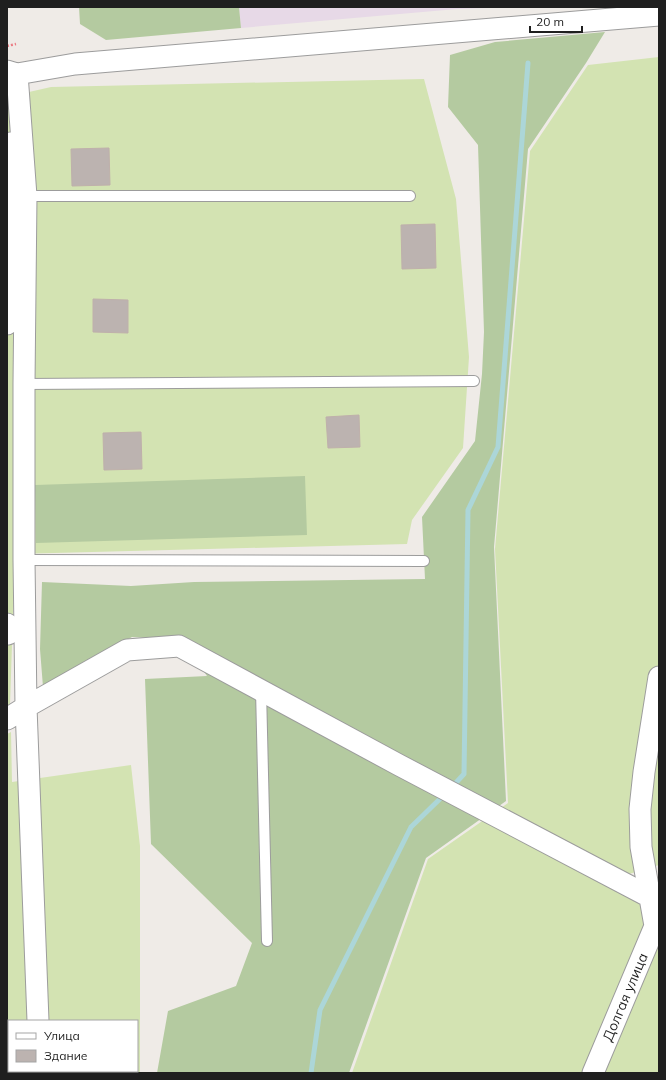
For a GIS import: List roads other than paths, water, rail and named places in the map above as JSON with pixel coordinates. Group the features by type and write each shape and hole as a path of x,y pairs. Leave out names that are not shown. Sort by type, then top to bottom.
{"street":[{"path":"38,1020 26,707 24,384 26,196 12,72 75,64 659,14"},
{"path":"7,95 8,311"},
{"path":"7,719 127,650 180,646 399,765 650,897"},
{"name":"Долгая улица","path":"593,1073 655,926 642,847 640,809 644,772 659,677"}],"lane":[{"path":"26,196 410,196"},
{"path":"24,384 474,381"},
{"path":"24,560 424,561"},
{"path":"261,690 267,942"}],"waterway":[{"path":"452,787 464,774 468,510 498,447 528,63"},
{"path":"311,1073 320,1010 411,827 445,794"}]}
